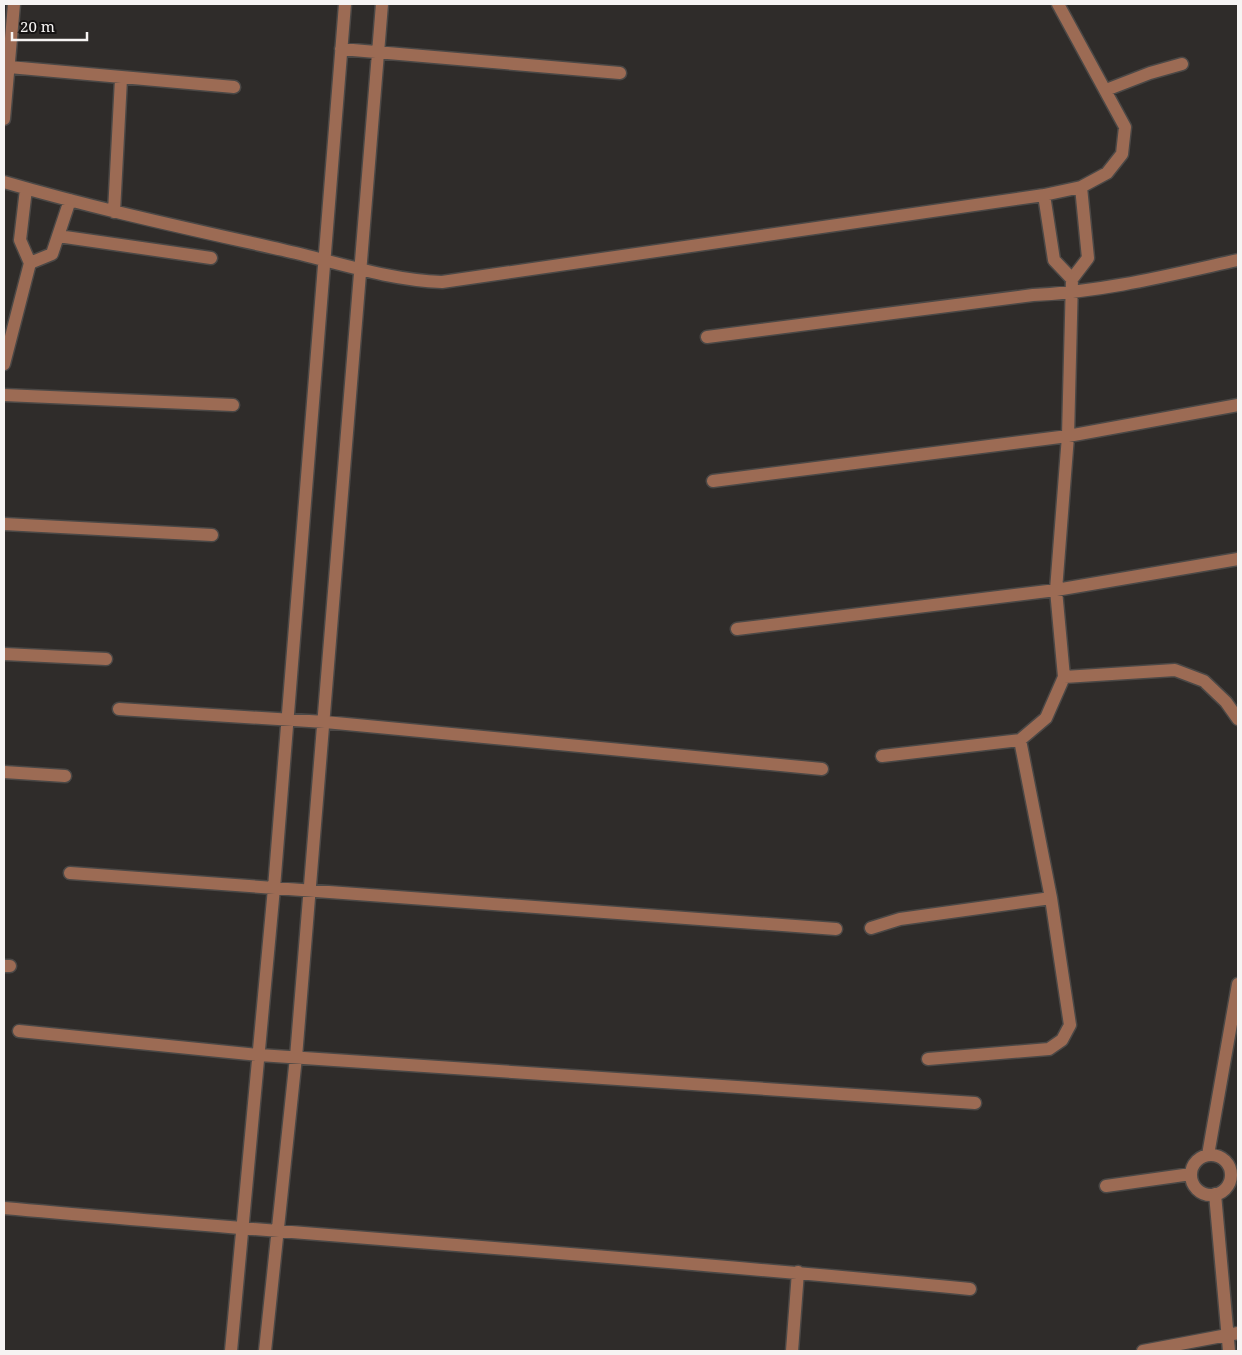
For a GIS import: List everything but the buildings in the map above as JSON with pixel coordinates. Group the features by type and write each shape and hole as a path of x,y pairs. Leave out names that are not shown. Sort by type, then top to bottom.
{"street":[{"path":"4,119 14,4"},
{"path":"231,1351 274,888 345,4"},
{"path":"264,1351 296,1057 325,722 382,4"},
{"path":"4,182 114,212 325,259 360,269 409,280 442,282 1044,194 1081,187 1107,173 1122,154 1125,127 1058,4"},
{"path":"341,49 620,72"},
{"path":"1106,90 1150,73 1182,64"},
{"path":"9,67 121,79 234,88"},
{"path":"114,212 121,79"},
{"path":"882,756 1020,740 1046,718 1064,677 1056,590 1068,436 1072,279 1088,258 1081,187"},
{"path":"4,364 30,263 20,240 26,189"},
{"path":"1044,194 1054,260 1072,279"},
{"path":"30,263 52,254 70,200"},
{"path":"58,236 211,258"},
{"path":"707,337 1033,295 1072,293 1133,283 1238,260"},
{"path":"4,395 233,405"},
{"path":"713,481 1068,436 1238,405"},
{"path":"4,524 212,535"},
{"path":"737,629 1056,590 1238,559"},
{"path":"4,654 106,659"},
{"path":"1064,677 1175,670 1204,681 1232,701 1238,719"},
{"path":"119,709 325,722 822,769"},
{"path":"928,1060 1049,1049 1062,1040 1070,1025 1051,898 1020,740"},
{"path":"4,772 65,776"},
{"path":"70,873 836,929"},
{"path":"871,928 900,919 1051,898"},
{"path":"1208,1155 1238,984"},
{"path":"20,1031 259,1055 976,1104"},
{"path":"1208,1155 1221,1157 1235,1174 1226,1187 1215,1194 1201,1192 1192,1182 1191,1174 1196,1162 1208,1155"},
{"path":"1106,1186 1191,1174"},
{"path":"1215,1194 1232,1334 1229,1351"},
{"path":"4,1208 241,1229 798,1272 970,1288"},
{"path":"792,1351 798,1272"},
{"path":"1143,1351 1232,1334"}]}
